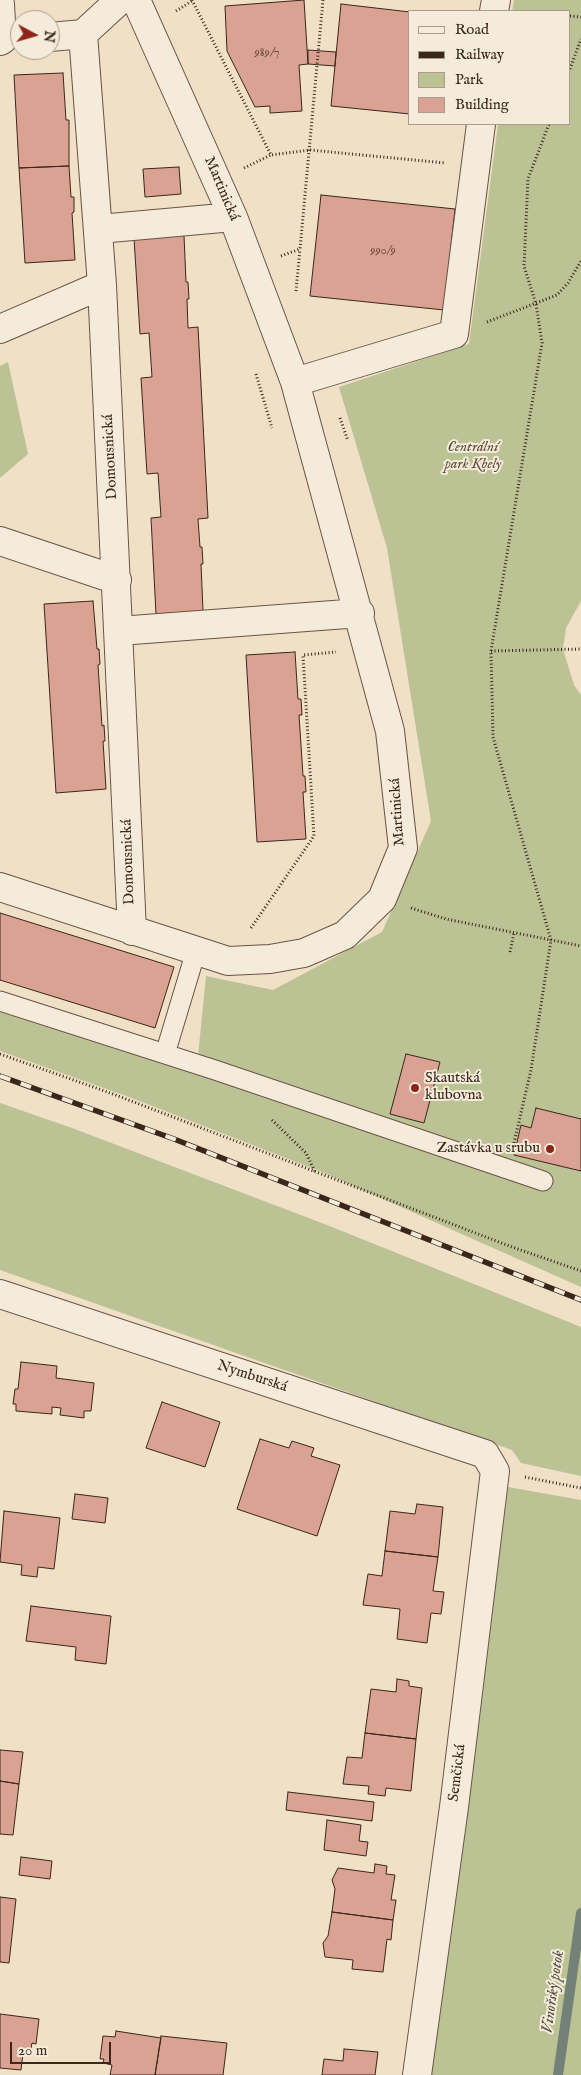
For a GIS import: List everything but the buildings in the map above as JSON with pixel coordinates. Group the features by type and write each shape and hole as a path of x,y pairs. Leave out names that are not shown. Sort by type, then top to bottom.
{"street":[{"path":"60,35 83,34 120,0"},
{"name":"Martinická","path":"0,887 228,962 270,958 304,953 345,935 382,899 403,848 390,731 360,613 295,382 233,217 136,0"},
{"path":"0,4 7,40"},
{"name":"Domousnická","path":"83,34 102,285 132,931"},
{"path":"295,382 454,334 480,125"},
{"path":"98,229 233,217"},
{"path":"0,329 102,285"},
{"path":"0,541 117,580"},
{"path":"119,631 360,613"},
{"name":"Nymburská","path":"0,1294 485,1454 495,1471"},
{"name":"Semčická","path":"417,2075 454,1807 495,1471"}],"lane":[{"path":"165,1054 196,951"},
{"path":"0,1001 165,1054 544,1182"}],"path":[{"path":"181,8 192,0 271,155 310,150 475,166"},
{"path":"253,268 300,249 323,0"},
{"path":"571,66 581,39"},
{"path":"507,1170 531,1070 551,940 492,737 491,652 542,343 536,304 524,266 528,179 549,125"},
{"path":"454,334 557,295 568,283 581,261"},
{"path":"255,370 275,436"},
{"path":"491,652 581,649"},
{"path":"228,962 314,836 303,655 343,651"},
{"path":"382,899 446,919 581,946"},
{"path":"510,952 514,934"},
{"path":"0,1054 113,1094 512,1247 581,1271"},
{"path":"495,1471 581,1488"}],"green space":[{"name":"Centrální park Kbely","path":"514,0 581,0 581,601 566,628 563,649 574,685 581,695 581,1119 536,1108 531,1128 521,1126 514,1154 581,1171 581,1287 322,1172 129,1097 0,1051 0,1008 197,1066 206,976 273,990 382,932 431,821 387,548 339,387 469,344 498,125 571,125 571,10 512,10","holes":["406,1054 440,1062 424,1122 391,1114"]},
{"path":"8,362 28,454 0,478 0,366"},
{"path":"0,1103 72,1128 327,1225 581,1327 581,1476 521,1463 512,1450 0,1270"},
{"path":"508,1487 581,1500 581,2075 431,2075"}],"waterway":[{"name":"Vinořský potok","path":"558,2075 581,1913"}],"railway":[{"path":"0,1076 174,1139 581,1300"}],"place":[{"name":"Skautská klubovna","path":"415,1088"},
{"name":"Zastávka u srubu","path":"550,1149"}]}
